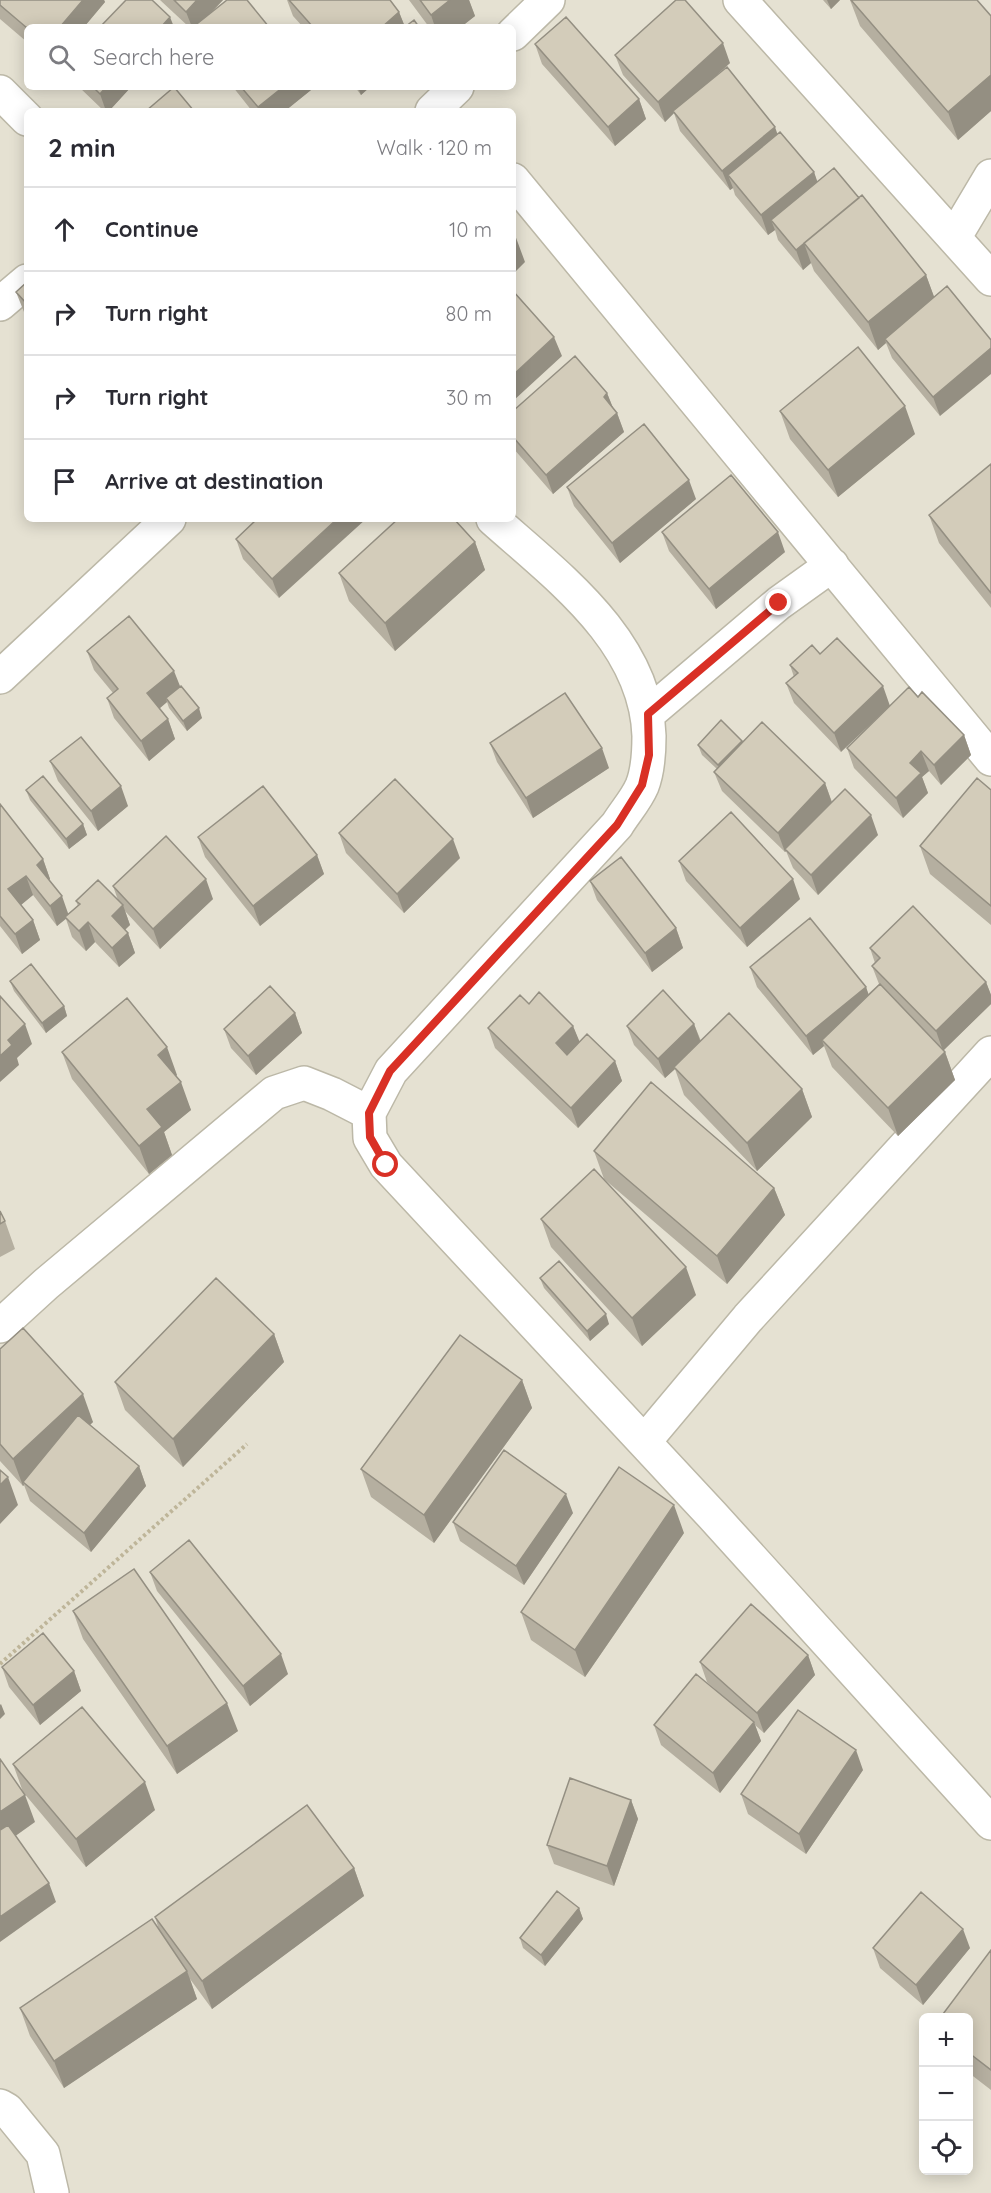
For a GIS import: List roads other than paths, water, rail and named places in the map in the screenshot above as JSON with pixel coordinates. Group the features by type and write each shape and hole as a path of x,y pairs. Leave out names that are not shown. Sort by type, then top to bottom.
{"street":[{"path":"516,30 548,0"},
{"path":"740,0 991,279"},
{"path":"0,92 24,116"},
{"path":"954,238 991,176"},
{"path":"516,184 991,759"},
{"path":"0,304 24,284"},
{"path":"0,676 166,522"},
{"path":"496,522 580,598 627,657 648,714 649,755 642,785 617,825 390,1071 369,1113 370,1137 386,1165 644,1442 991,1823"},
{"path":"648,714 779,603 832,565"},
{"path":"644,1442 748,1317 991,1053"},
{"path":"0,1326 46,1284 274,1093 304,1083 369,1113"},
{"path":"0,2106 7,2110 43,2154 52,2193"}]}
